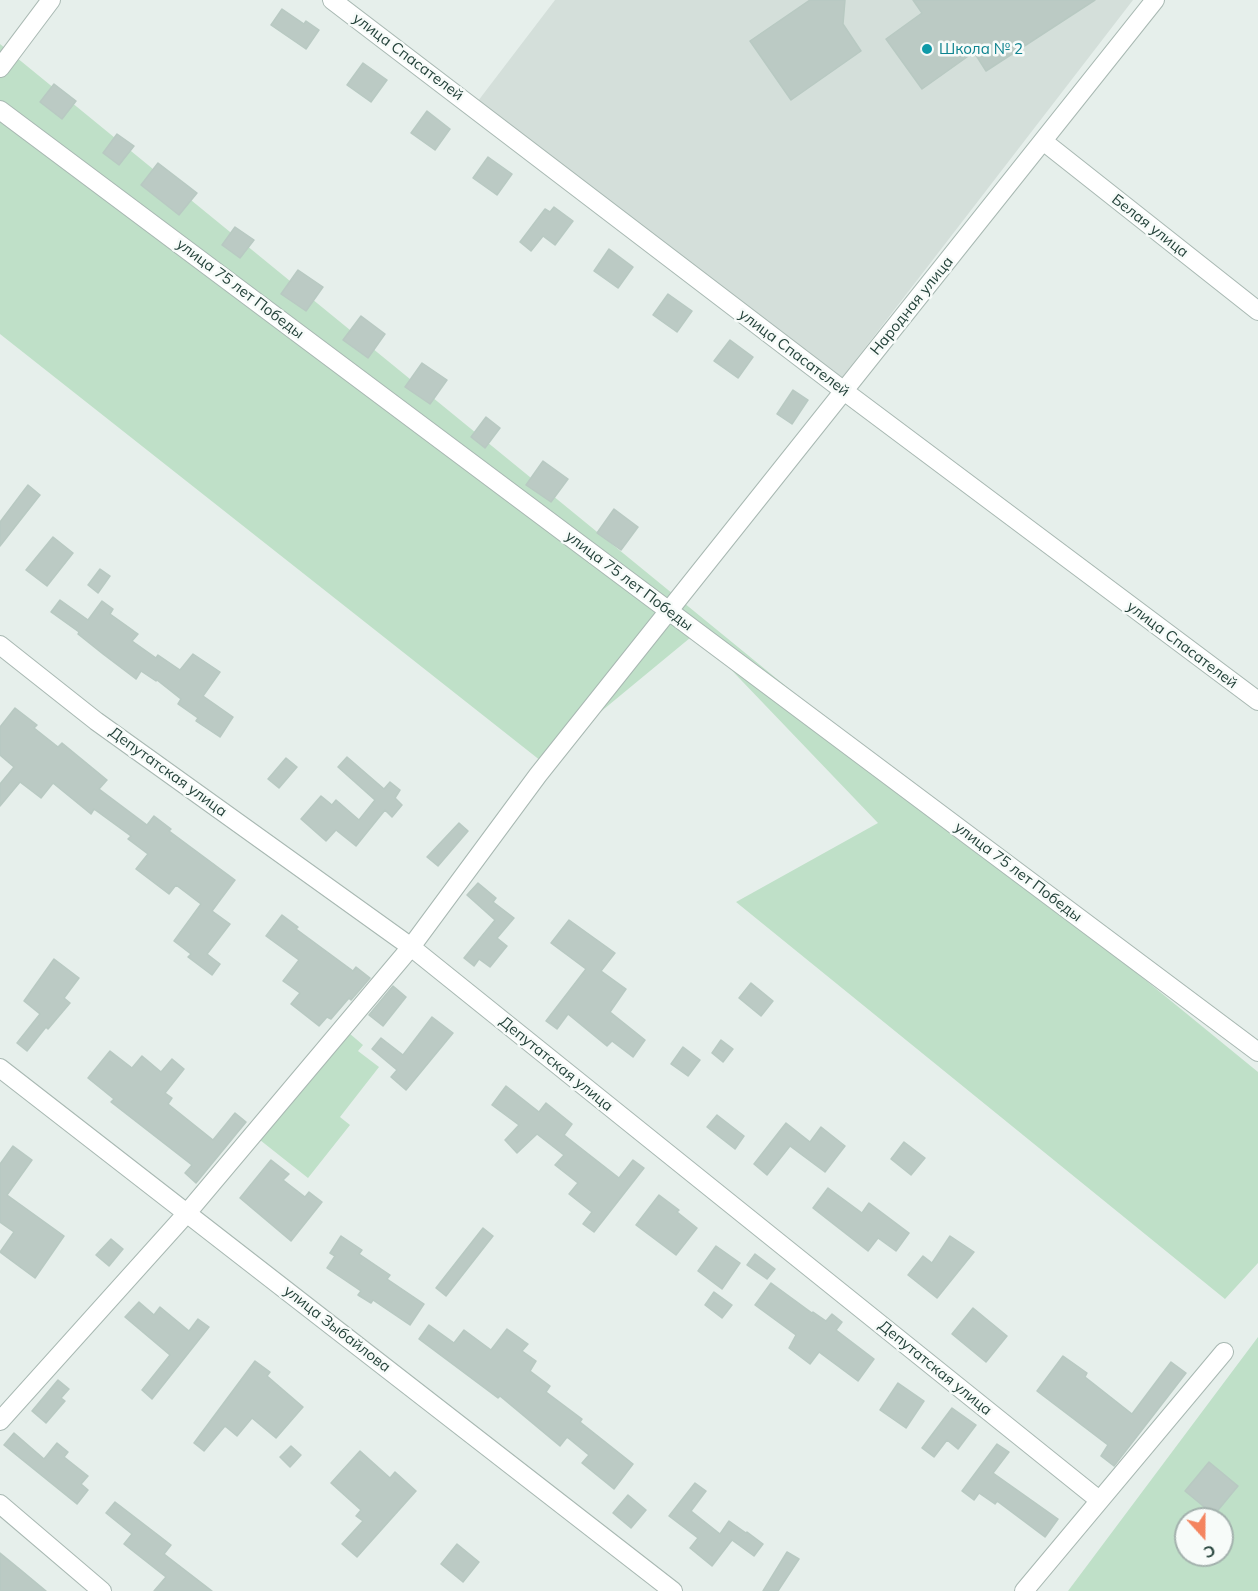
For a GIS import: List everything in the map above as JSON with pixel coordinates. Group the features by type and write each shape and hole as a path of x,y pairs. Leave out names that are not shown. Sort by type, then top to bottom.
{"street":[{"path":"0,68 51,0"},
{"name":"улица Спасателей","path":"332,0 844,391 1258,701"},
{"name":"Народная улица","path":"0,1421 188,1213 411,947 538,775 1155,0"},
{"name":"улица 75 лет Победы","path":"0,110 1258,1052"},
{"name":"Белая улица","path":"1043,141 1258,311"},
{"name":"Депутатская улица","path":"0,645 96,721 411,947 1099,1500"},
{"name":"улица Зыбайлова","path":"0,1068 673,1591"},
{"path":"1024,1591 1224,1352"},
{"path":"0,1504 102,1591"}],"shaded area":[{"path":"555,0 1133,0 841,379 478,101"}],"green space":[{"path":"0,44 1258,1072 1258,1263 1225,1299 736,902 878,823 696,633 541,761 0,334"},
{"path":"349,1033 363,1045 358,1051 379,1067 340,1117 350,1125 308,1178 260,1140"},
{"path":"1258,1337 1258,1591 1068,1591"}],"building":[{"path":"810,0 845,0 843,24 861,51 791,100 750,41"},
{"name":"Школа № 2","path":"913,0 1095,0 986,71 974,52 922,89 886,39 922,13"},
{"path":"282,9 304,24 306,21 319,30 306,49 271,25"},
{"path":"363,63 387,80 371,102 347,85"},
{"path":"54,84 76,101 62,119 40,102"},
{"path":"427,111 450,129 435,150 411,133"},
{"path":"117,134 134,146 119,165 103,153"},
{"path":"488,157 512,174 497,195 473,178"},
{"path":"158,163 197,193 179,215 141,185"},
{"path":"554,207 573,221 555,245 543,236 531,251 520,242 545,209 550,212"},
{"path":"235,227 254,240 240,258 222,245"},
{"path":"609,249 633,267 618,288 594,271"},
{"path":"298,270 323,287 306,311 281,294"},
{"path":"668,294 692,311 677,332 653,315"},
{"path":"361,316 385,334 368,358 343,340"},
{"path":"730,340 753,357 738,378 714,361"},
{"path":"422,363 447,380 430,404 405,387"},
{"path":"793,390 808,400 792,424 777,414"},
{"path":"486,417 500,428 485,448 471,437"},
{"path":"543,461 568,479 551,502 526,485"},
{"path":"28,485 40,495 0,546 0,522"},
{"path":"614,509 638,527 621,550 597,533"},
{"path":"53,537 73,553 47,586 26,570"},
{"path":"100,569 110,576 98,593 88,585"},
{"path":"60,600 88,620 102,601 113,609 110,614 138,634 132,641 156,658 158,655 180,670 193,654 220,672 203,696 233,717 220,737 196,721 198,718 178,704 181,699 157,680 141,671 136,679 51,612"},
{"path":"15,708 37,725 34,728 58,747 62,743 107,780 99,789 147,825 154,816 171,829 169,831 235,880 212,911 230,924 207,954 220,964 212,975 188,957 191,954 174,941 201,904 176,885 169,894 136,869 148,854 128,839 131,836 94,809 91,814 53,783 41,798 20,782 0,806 0,784 14,767 0,755 0,727"},
{"path":"347,757 384,789 390,782 400,790 395,798 402,805 392,817 385,810 356,846 336,830 326,841 301,819 321,796 332,805 336,800 359,820 375,800 338,767"},
{"path":"286,758 297,767 279,788 268,779"},
{"path":"459,823 468,831 438,866 427,857"},
{"path":"478,883 496,898 493,902 514,918 497,938 507,946 490,967 479,959 474,966 464,958 495,920 467,895"},
{"path":"282,915 298,927 296,929 353,971 356,967 370,978 331,1019 327,1017 319,1026 291,1004 300,993 283,981 299,960 266,936"},
{"path":"569,920 615,953 601,971 626,989 610,1012 645,1040 633,1057 612,1041 607,1046 568,1014 557,1029 546,1021 586,969 551,943"},
{"path":"54,959 79,978 64,998 70,1003 48,1029 46,1027 27,1051 17,1043 40,1014 24,1001"},
{"path":"751,983 773,1001 761,1016 739,998"},
{"path":"393,986 406,997 383,1026 369,1015"},
{"path":"432,1017 453,1033 406,1090 391,1077 397,1070 372,1049 381,1038 403,1055"},
{"path":"721,1040 733,1049 723,1062 712,1053"},
{"path":"683,1047 700,1060 688,1076 671,1064"},
{"path":"110,1051 132,1068 142,1056 161,1072 172,1059 184,1069 165,1093 172,1098 168,1104 213,1140 235,1113 246,1122 196,1183 185,1173 192,1165 111,1102 114,1099 88,1078"},
{"path":"506,1086 539,1112 546,1103 572,1124 564,1135 619,1178 633,1160 644,1168 594,1232 583,1224 592,1212 569,1194 578,1183 555,1165 564,1155 537,1134 517,1153 505,1140 519,1125 492,1105"},
{"path":"717,1115 744,1136 735,1149 707,1127"},
{"path":"786,1123 810,1142 821,1127 845,1146 825,1172 790,1146 767,1175 754,1164"},
{"path":"904,1142 925,1158 911,1175 891,1159"},
{"path":"13,1146 32,1160 7,1195 64,1236 35,1278 0,1252 14,1232 0,1222 0,1164"},
{"path":"271,1160 289,1174 283,1180 305,1197 309,1192 322,1202 291,1241 240,1198"},
{"path":"828,1188 862,1213 869,1203 909,1233 896,1251 878,1238 868,1251 813,1208"},
{"path":"659,1195 697,1228 676,1255 636,1225"},
{"path":"483,1228 493,1236 446,1296 436,1288"},
{"path":"341,1236 362,1250 359,1254 390,1275 387,1279 424,1304 410,1325 373,1300 371,1303 358,1295 361,1291 327,1268 335,1256 330,1253"},
{"path":"950,1236 974,1252 937,1298 908,1275 923,1256 932,1263"},
{"path":"111,1239 123,1249 109,1266 96,1255"},
{"path":"716,1246 740,1263 722,1289 698,1271"},
{"path":"755,1254 775,1269 767,1279 747,1265"},
{"path":"771,1283 826,1321 832,1314 842,1322 836,1330 874,1359 858,1381 819,1352 810,1364 789,1348 796,1335 755,1305"},
{"path":"714,1292 732,1305 722,1318 705,1305"},
{"path":"139,1302 154,1315 160,1307 189,1331 198,1319 209,1327 152,1399 142,1390 170,1355 125,1317"},
{"path":"973,1308 1007,1336 986,1362 952,1334"},
{"path":"429,1325 454,1343 464,1330 491,1350 507,1329 528,1344 522,1351 536,1361 530,1371 550,1386 546,1392 582,1419 580,1422 633,1464 614,1489 582,1463 589,1455 567,1437 560,1446 500,1396 498,1398 419,1339"},
{"path":"1063,1356 1087,1373 1085,1377 1132,1414 1171,1362 1186,1373 1114,1466 1101,1456 1108,1445 1037,1391"},
{"path":"255,1361 270,1372 267,1376 303,1407 276,1438 252,1418 237,1436 225,1426 204,1451 194,1443"},
{"path":"58,1380 69,1389 61,1398 65,1401 46,1423 32,1411"},
{"path":"898,1383 924,1401 906,1428 880,1410"},
{"path":"952,1408 976,1425 958,1449 947,1440 934,1457 922,1448"},
{"path":"14,1433 44,1459 57,1443 68,1452 64,1457 88,1476 81,1484 88,1490 77,1504 4,1445"},
{"path":"997,1444 1009,1452 993,1473 1058,1519 1045,1537 997,1501 995,1504 979,1493 974,1500 962,1491"},
{"path":"291,1446 301,1455 290,1467 280,1457"},
{"path":"360,1451 390,1478 395,1472 416,1491 357,1557 342,1544 363,1521 356,1516 361,1510 331,1483"},
{"path":"1209,1462 1238,1486 1221,1507 1204,1507 1185,1491"},
{"path":"695,1483 706,1491 691,1511 720,1534 729,1521 747,1532 763,1544 754,1556 732,1540 712,1566 690,1548 698,1538 669,1516"},
{"path":"628,1495 646,1510 631,1528 613,1513"},
{"path":"115,1502 171,1545 164,1554 212,1591 154,1591 166,1577 124,1544 132,1534 106,1513"},
{"path":"457,1544 479,1562 463,1582 441,1564"},
{"path":"787,1552 799,1559 778,1591 763,1591"},
{"path":"0,1553 22,1571 46,1591 0,1591"}],"place":[{"name":"Школа № 2","path":"927,49"}]}
